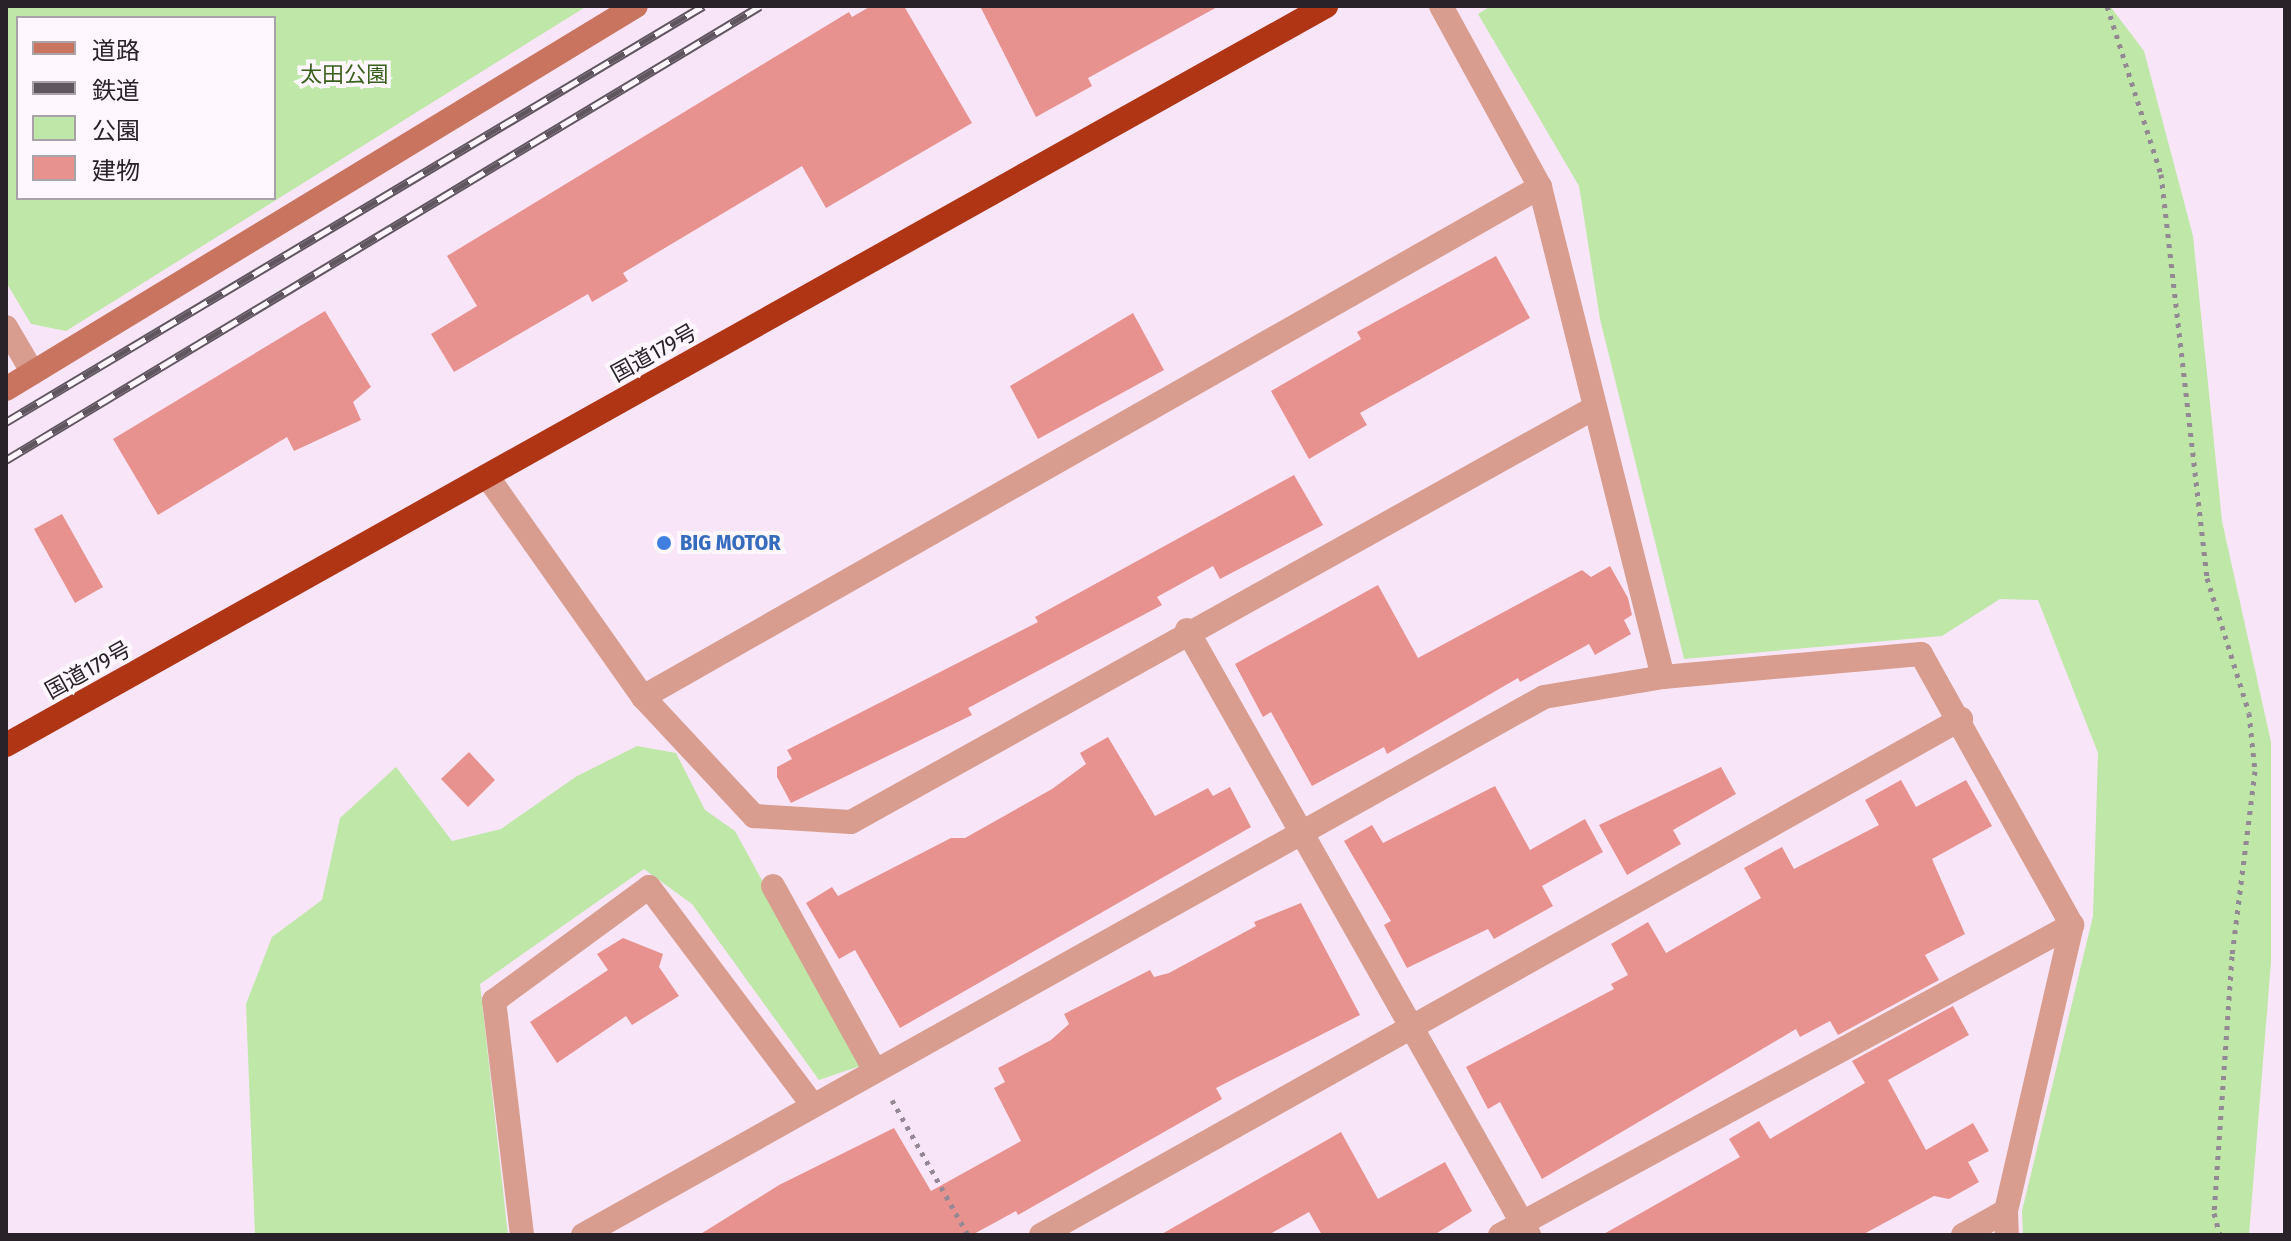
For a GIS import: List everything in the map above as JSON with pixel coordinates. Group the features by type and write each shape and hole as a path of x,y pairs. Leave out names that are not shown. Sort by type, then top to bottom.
{"highway":[{"name":"国道179号","path":"6,745 1326,6"}],"street":[{"path":"6,389 636,6"},
{"path":"1441,6 1540,187 1663,677"},
{"path":"643,697 1540,187"},
{"path":"6,327 33,373"},
{"path":"487,476 643,697 754,816 851,822 1187,630 1594,408"},
{"path":"1187,630 1411,1032 1526,1229"},
{"path":"583,1235 874,1069 1544,697 1663,677 1921,654 1961,719 2072,925 2007,1223 1963,1235"},
{"path":"1041,1235 1411,1032 1961,719"},
{"path":"773,886 874,1069"},
{"path":"522,1235 494,1001 649,887 812,1104"},
{"path":"1500,1235 1526,1229 2072,925"}],"path":[{"path":"2107,6 2161,174 2207,578 2249,713 2255,771 2232,956 2214,1213 2220,1235"},
{"path":"874,1069 968,1235"}],"green space":[{"name":"太田公園","path":"6,6 587,6 66,331 31,324 6,282"},
{"path":"1491,6 2110,6 2144,51 2193,236 2222,521 2271,742 2271,962 2249,1235 2023,1235 2022,1211 2093,916 2098,753 2038,600 2000,599 1942,636 1684,659 1600,319 1579,186 1478,14"},
{"path":"637,746 676,753 705,810 735,831 863,1065 819,1080 692,904 644,869 480,984 508,1235 255,1235 246,1004 272,937 322,900 340,818 396,767 452,841 501,829 577,776"}],"building":[{"path":"871,6 904,6 972,123 826,208 802,166 623,273 628,281 592,302 588,294 454,372 431,334 477,306 447,256 849,12 852,17"},
{"path":"980,6 1219,6 1088,78 1092,86 1036,117"},
{"path":"1496,256 1530,318 1360,413 1367,425 1309,459 1271,391 1361,339 1357,332"},
{"path":"325,311 371,387 353,402 361,420 294,451 287,437 158,515 113,439"},
{"path":"1133,313 1164,370 1038,439 1010,386"},
{"path":"1294,475 1323,525 1220,579 1213,566 1157,597 1162,605 968,708 972,715 791,803 777,777 777,767 792,759 787,750 1038,622 1035,617"},
{"path":"62,514 103,587 75,603 34,529"},
{"path":"1610,566 1628,598 1632,615 1624,620 1631,634 1595,655 1589,644 1520,682 1518,678 1387,754 1384,747 1312,786 1271,712 1263,717 1235,664 1378,585 1418,658 1582,570 1591,577"},
{"path":"1108,737 1155,816 1208,788 1213,796 1230,787 1251,827 900,1028 855,950 839,959 806,903 832,887 838,896 951,838 965,838 1052,789 1086,764 1080,753"},
{"path":"469,752 495,780 468,807 441,779"},
{"path":"1721,767 1736,794 1673,830 1681,844 1627,875 1599,825"},
{"path":"1901,780 1916,807 1966,780 1992,826 1932,859 1965,934 1925,955 1939,980 1838,1035 1830,1021 1800,1037 1796,1029 1542,1179 1500,1102 1488,1109 1466,1067 1614,989 1611,984 1628,975 1611,944 1648,922 1666,953 1761,898 1744,868 1782,847 1794,869 1879,825 1865,800"},
{"path":"1495,786 1530,850 1585,819 1603,852 1542,886 1553,906 1494,939 1488,929 1407,968 1384,925 1391,921 1344,841 1372,825 1383,843"},
{"path":"1301,903 1360,1015 1216,1088 1222,1099 1018,1215 1016,1211 972,1235 699,1235 779,1185 894,1128 931,1191 1021,1141 994,1088 1005,1082 998,1068 1051,1040 1069,1024 1064,1014 1150,970 1154,977 1169,973 1256,926 1254,922"},
{"path":"623,938 663,954 659,967 679,996 632,1025 626,1016 557,1063 530,1022 608,970 597,954"},
{"path":"1953,1006 1969,1035 1888,1080 1926,1150 1973,1123 1989,1151 1968,1162 1979,1182 1949,1199 1934,1196 1862,1235 1602,1235 1740,1157 1729,1139 1759,1121 1770,1139 1865,1083 1852,1061"},
{"path":"1341,1132 1378,1199 1445,1162 1472,1211 1434,1235 1322,1235 1309,1212 1268,1235 1160,1235"}],"railway":[{"path":"6,422 703,6"},
{"path":"6,460 760,6"}],"place":[{"name":"BIG MOTOR","path":"664,543"}]}
